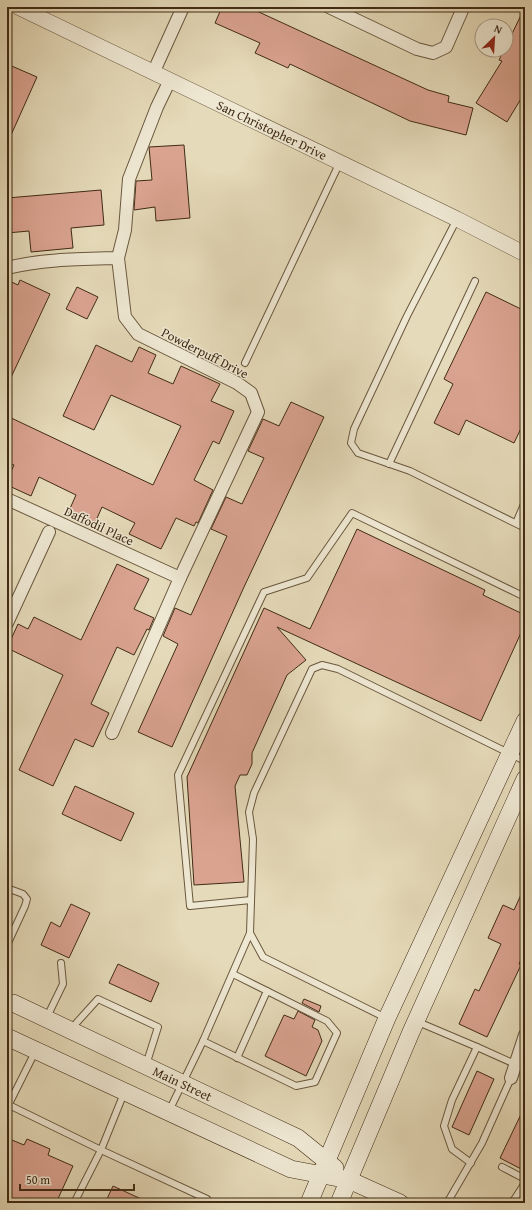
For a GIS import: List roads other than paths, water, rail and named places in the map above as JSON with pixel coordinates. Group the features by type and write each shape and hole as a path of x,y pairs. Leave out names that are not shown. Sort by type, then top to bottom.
{"main road":[{"path":"309,1203 387,1018 518,757 525,721"},
{"path":"339,1203 416,1021 525,779"},
{"name":"Main Street","path":"7,1004 13,1003 298,1138 323,1168 400,1203"},
{"path":"7,1037 291,1169 323,1168"}],"street":[{"name":"San Christopher Drive","path":"18,7 340,162 525,254"},
{"path":"154,72 183,7"},
{"path":"329,7 417,48 433,53 446,47 463,8"},
{"name":"Powderpuff Drive","path":"112,733 180,578 258,412 251,393 237,383 138,334 125,317 118,258 125,230 129,179 157,107 170,80"},
{"path":"7,268 19,265 72,260 118,258"},
{"name":"Daffodil Place","path":"7,499 180,578"},
{"path":"7,623 49,532"},
{"path":"511,1078 525,1035"}],"lane":[{"path":"245,363 340,162"},
{"path":"457,219 407,316 352,437 353,448 358,453 410,471 525,528"},
{"path":"525,271 525,293"},
{"path":"389,464 475,281"},
{"path":"516,523 525,502"},
{"path":"251,900 190,906 178,775 264,592 307,578 352,513 525,597"},
{"path":"168,1113 203,1042 250,932 253,839 249,812 254,793 312,668 322,665 338,668 518,757"},
{"path":"7,888 23,894 27,899 7,945"},
{"path":"250,932 263,957 387,1018"},
{"path":"46,1019 62,984 61,964"},
{"path":"203,1042 296,1086 315,1082 337,1033 327,1020 233,974"},
{"path":"237,1058 267,991"},
{"path":"70,1030 98,999 158,1027 146,1065"},
{"path":"416,1021 515,1064"},
{"path":"471,1163 452,1149 444,1126 452,1100 477,1047"},
{"path":"36,1051 8,1107 207,1199 206,1203"},
{"path":"447,1203 482,1143 511,1078"},
{"path":"74,1203 101,1150 124,1092"},
{"path":"502,1167 525,1179"},
{"path":"512,1203 525,1183"}]}
